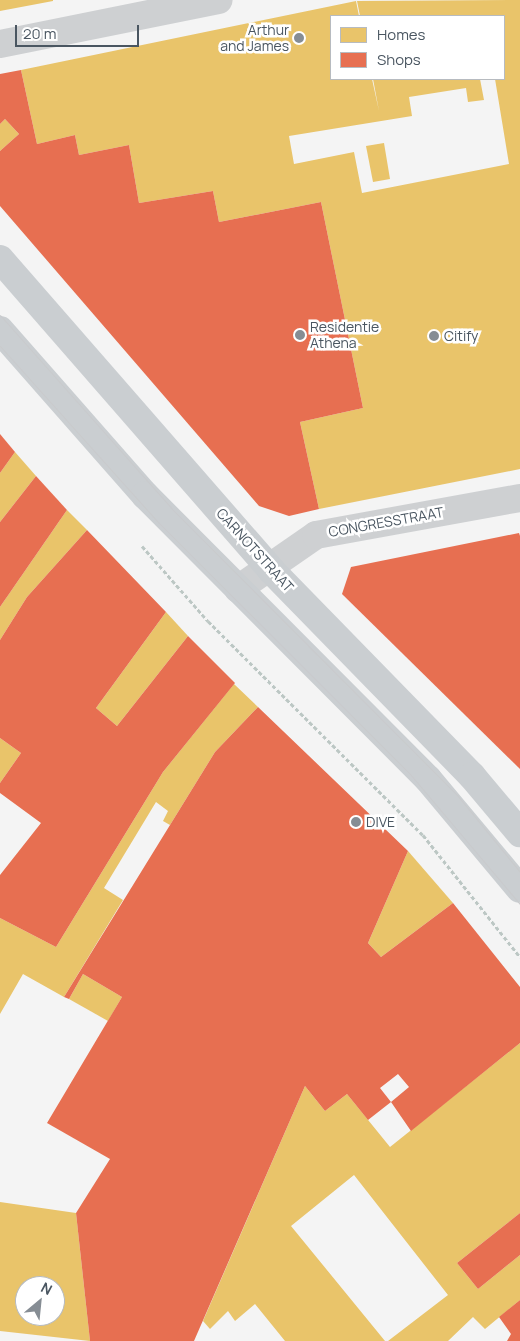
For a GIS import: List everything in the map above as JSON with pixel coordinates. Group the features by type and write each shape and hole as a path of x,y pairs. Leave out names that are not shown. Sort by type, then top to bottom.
{"main road":[{"name":"CARNOTSTRAAT","path":"0,259 270,570 472,776 520,833"},
{"path":"0,330 145,495 428,779 520,890"}],"street":[{"path":"0,44 219,0"},
{"name":"CONGRESSTRAAT","path":"238,589 270,570 316,535 520,498"}],"path":[{"path":"137,541 208,621 423,835 520,957"}],"building: Homes":[{"path":"0,0 53,0 53,1 0,11"},
{"path":"520,0 520,469 319,509 300,422 363,408 321,202 219,222 213,191 139,203 129,145 79,155 75,135 37,144 21,70 356,1 359,15 330,15 330,80 372,80 379,111 373,80 480,80 484,100 468,102 466,88 409,97 412,116 289,136 294,164 354,152 362,193 509,164 495,80 505,80 505,15 360,15 357,1"},
{"path":"5,119 19,134 0,151 0,124"},
{"path":"384,143 390,179 373,182 366,146"},
{"path":"15,452 36,476 0,522 0,473"},
{"path":"67,510 87,530 27,597 0,640 0,607"},
{"path":"166,612 188,636 117,726 96,708"},
{"path":"234,684 258,707 215,752 170,825 163,821 168,811 156,802 104,888 123,900 64,997 23,974 0,1014 0,918 56,947 163,772"},
{"path":"0,738 21,753 0,783"},
{"path":"408,851 453,903 381,957 368,943"},
{"path":"83,974 122,997 108,1021 69,999"},
{"path":"520,1043 520,1213 457,1263 478,1289 520,1255 520,1300 485,1329 473,1317 448,1341 388,1341 448,1295 354,1175 291,1226 385,1341 285,1341 255,1304 235,1321 228,1311 210,1329 203,1321 305,1086 325,1111 347,1094 390,1147"},
{"path":"0,1202 76,1213 90,1341 0,1331"}],"building: Shops":[{"path":"21,70 37,144 75,135 79,155 129,145 139,203 213,191 219,222 321,202 363,408 300,422 319,509 289,516 259,506 0,206 0,151 19,134 5,119 0,124 0,74"},
{"path":"0,434 15,452 0,473"},
{"path":"36,476 67,510 0,607 0,522"},
{"path":"87,530 166,612 96,708 117,726 188,636 235,683 163,772 56,947 0,918 0,875 41,823 0,793 0,783 21,753 0,738 0,640 27,597"},
{"path":"519,533 520,769 342,594 351,567"},
{"path":"258,707 408,851 368,943 381,957 453,903 520,987 520,1043 411,1131 391,1102 368,1120 347,1094 325,1111 305,1086 194,1341 90,1341 76,1213 110,1159 47,1123 122,997 83,974 69,999 64,997 215,752","holes":["398,1074 409,1087 391,1102 380,1088"]},
{"path":"520,1213 520,1255 478,1289 457,1263"},
{"path":"520,1300 520,1341 507,1341 511,1334 499,1317"}],"tram line":[{"path":"0,315 172,509 457,795 520,872"},
{"path":"0,346 158,522 410,774 520,904"}],"place":[{"name":"Arthur and James","path":"299,38"},
{"name":"Residentie Athena","path":"300,335"},
{"name":"Citify","path":"434,336"},
{"name":"DIVE","path":"356,822"}]}
